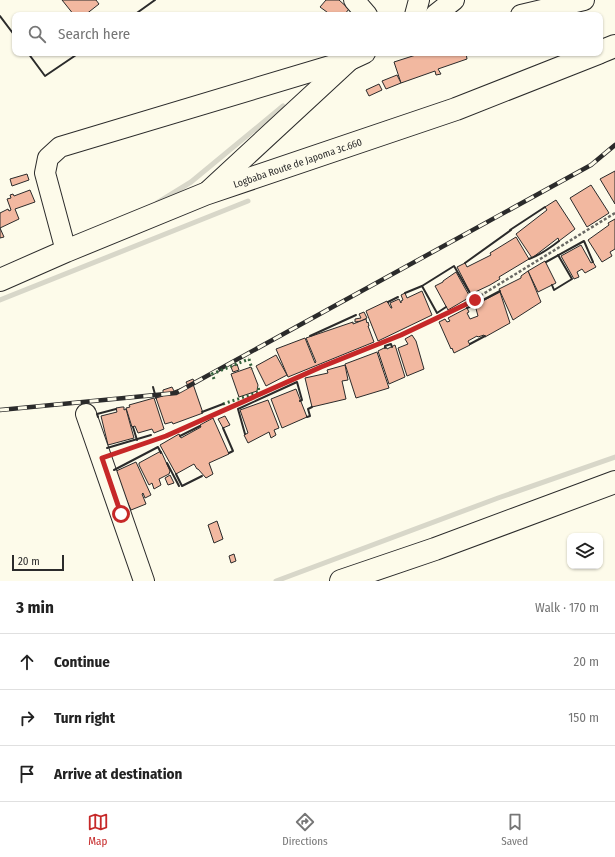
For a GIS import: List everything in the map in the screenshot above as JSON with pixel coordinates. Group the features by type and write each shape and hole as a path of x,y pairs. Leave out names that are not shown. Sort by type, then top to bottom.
{"main road":[{"name":"Logbaba Route de Japoma 3c.660","path":"603,51 615,46"},
{"name":"Logbaba Route de Japoma 3c.660","path":"0,280 66,251 205,194 456,109 591,56"},
{"path":"340,581 435,549 615,482"}],"street":[{"path":"354,0 364,12"},
{"path":"417,12 419,0"},
{"path":"439,12 454,0"},
{"path":"534,12 584,0"},
{"path":"205,194 357,56"},
{"path":"66,251 45,173 48,158 60,147 357,56"},
{"path":"86,414 144,581"}],"path":[{"path":"102,458 166,436 321,367 401,335 475,300 615,213"}],"building":[{"path":"62,0 96,0 99,4 89,12 72,12"},
{"path":"326,0 339,0 349,9 346,12 327,12 320,7"},
{"path":"413,56 466,56 467,59 438,69 441,74 436,75 435,71 401,83 394,62"},
{"path":"397,75 401,83 386,89 382,81"},
{"path":"379,84 382,90 369,96 366,90"},
{"path":"615,171 615,204 600,179"},
{"path":"27,174 29,180 12,186 10,179"},
{"path":"591,185 609,213 587,227 570,198"},
{"path":"30,190 35,202 15,209 19,219 0,228 0,213 8,209 9,211 11,210 7,199 11,198 10,195 13,194 14,196"},
{"path":"556,200 575,229 559,241 558,238 532,258 516,234 547,210 545,207"},
{"path":"615,219 615,249 610,252 612,256 602,262 588,240"},
{"path":"0,228 4,237 0,238"},
{"path":"516,237 529,259 499,277 500,279 471,294 457,267 465,263 467,267 491,255 490,253"},
{"path":"581,245 591,263 593,262 596,267 585,273 582,269 577,272 579,277 574,279 561,256"},
{"path":"545,261 556,283 538,292 528,271"},
{"path":"528,271 541,302 513,320 499,289 521,278 521,276"},
{"path":"456,272 470,297 448,310 435,286"},
{"path":"422,291 432,315 378,341 366,311 387,301 392,308 390,303 399,299 401,303 403,300 401,295 405,293 407,298"},
{"path":"500,292 510,323 485,337 484,335 477,336 468,341 470,345 454,353 439,322 445,319 447,322 450,321 448,318 467,308 469,312 467,313 470,319 478,316 475,305"},
{"path":"364,312 367,318 355,322 355,319 361,318 359,314"},
{"path":"366,319 374,342 288,377 276,349 305,338 315,363 316,362 306,338"},
{"path":"412,335 416,341 424,369 407,376 398,348 408,344 405,339"},
{"path":"395,345 405,377 389,384 378,351"},
{"path":"377,352 389,388 356,398 345,364"},
{"path":"276,355 287,375 266,386 256,366"},
{"path":"237,364 239,370 233,372 231,367"},
{"path":"345,365 348,380 342,381 346,399 312,407 305,378 328,373 327,370"},
{"path":"251,367 258,385 257,391 239,397 231,374"},
{"path":"193,379 195,383 193,384 203,413 173,424 172,422 165,424 156,398 163,396 163,390 172,387 174,391 188,386 186,382"},
{"path":"296,389 307,417 282,428 271,399"},
{"path":"154,398 164,429 154,433 152,429 138,433 135,426 132,427 126,408 130,407 129,405"},
{"path":"268,400 279,428 274,430 276,435 271,438 269,432 248,443 244,435 248,433 240,410"},
{"path":"124,407 124,410 126,409 134,438 108,445 101,416 117,412 116,408"},
{"path":"225,416 230,425 223,428 218,419"},
{"path":"213,418 229,454 209,463 213,474 206,478 194,464 176,474 160,445 179,434 181,438 201,427 200,425"},
{"path":"161,451 170,471 169,474 159,479 161,485 154,489 152,483 149,485 139,463"},
{"path":"136,462 151,495 145,498 143,493 142,494 146,504 131,510 114,472"},
{"path":"170,475 174,483 168,485 165,478"},
{"path":"217,521 223,539 214,543 208,525"},
{"path":"234,554 236,561 231,563 229,556"}],"waterway":[{"path":"157,203 191,182 283,106"},
{"path":"0,300 248,201"},
{"path":"276,581 498,498 615,457"}],"railway":[{"path":"0,410 176,393 591,165 615,145"}],"hedge":[{"path":"249,359 252,369"},
{"path":"214,379 212,374 249,359"},
{"path":"223,404 259,392 258,386"}],"wall":[{"path":"138,12 155,0"},
{"path":"0,16 12,32"},
{"path":"30,56 45,76 75,56"},
{"path":"465,263 510,230 545,207"},
{"path":"529,259 545,251 559,241"},
{"path":"546,262 584,241 593,262"},
{"path":"552,285 554,290 572,279 558,255"},
{"path":"405,293 422,286 454,266 471,295 476,293"},
{"path":"422,286 437,313 446,307"},
{"path":"483,300 500,291"},
{"path":"388,302 398,297"},
{"path":"467,308 478,303"},
{"path":"310,336 356,315"},
{"path":"470,344 485,336"},
{"path":"385,348 385,346 391,344 392,347"},
{"path":"245,434 238,409 297,382 302,400 300,401"},
{"path":"153,387 156,398"},
{"path":"202,412 223,404"},
{"path":"307,417 310,416 308,409 312,407"},
{"path":"98,417 97,414 116,409"},
{"path":"180,436 200,426"},
{"path":"133,427 137,440"},
{"path":"223,428 233,451 229,453"},
{"path":"107,448 151,435"},
{"path":"114,470 158,447 161,453"},
{"path":"167,463 179,486"},
{"path":"176,474 182,486 202,476"}],"route":[{"path":"121,514 102,458 166,436 321,367 401,335 475,300"}]}
